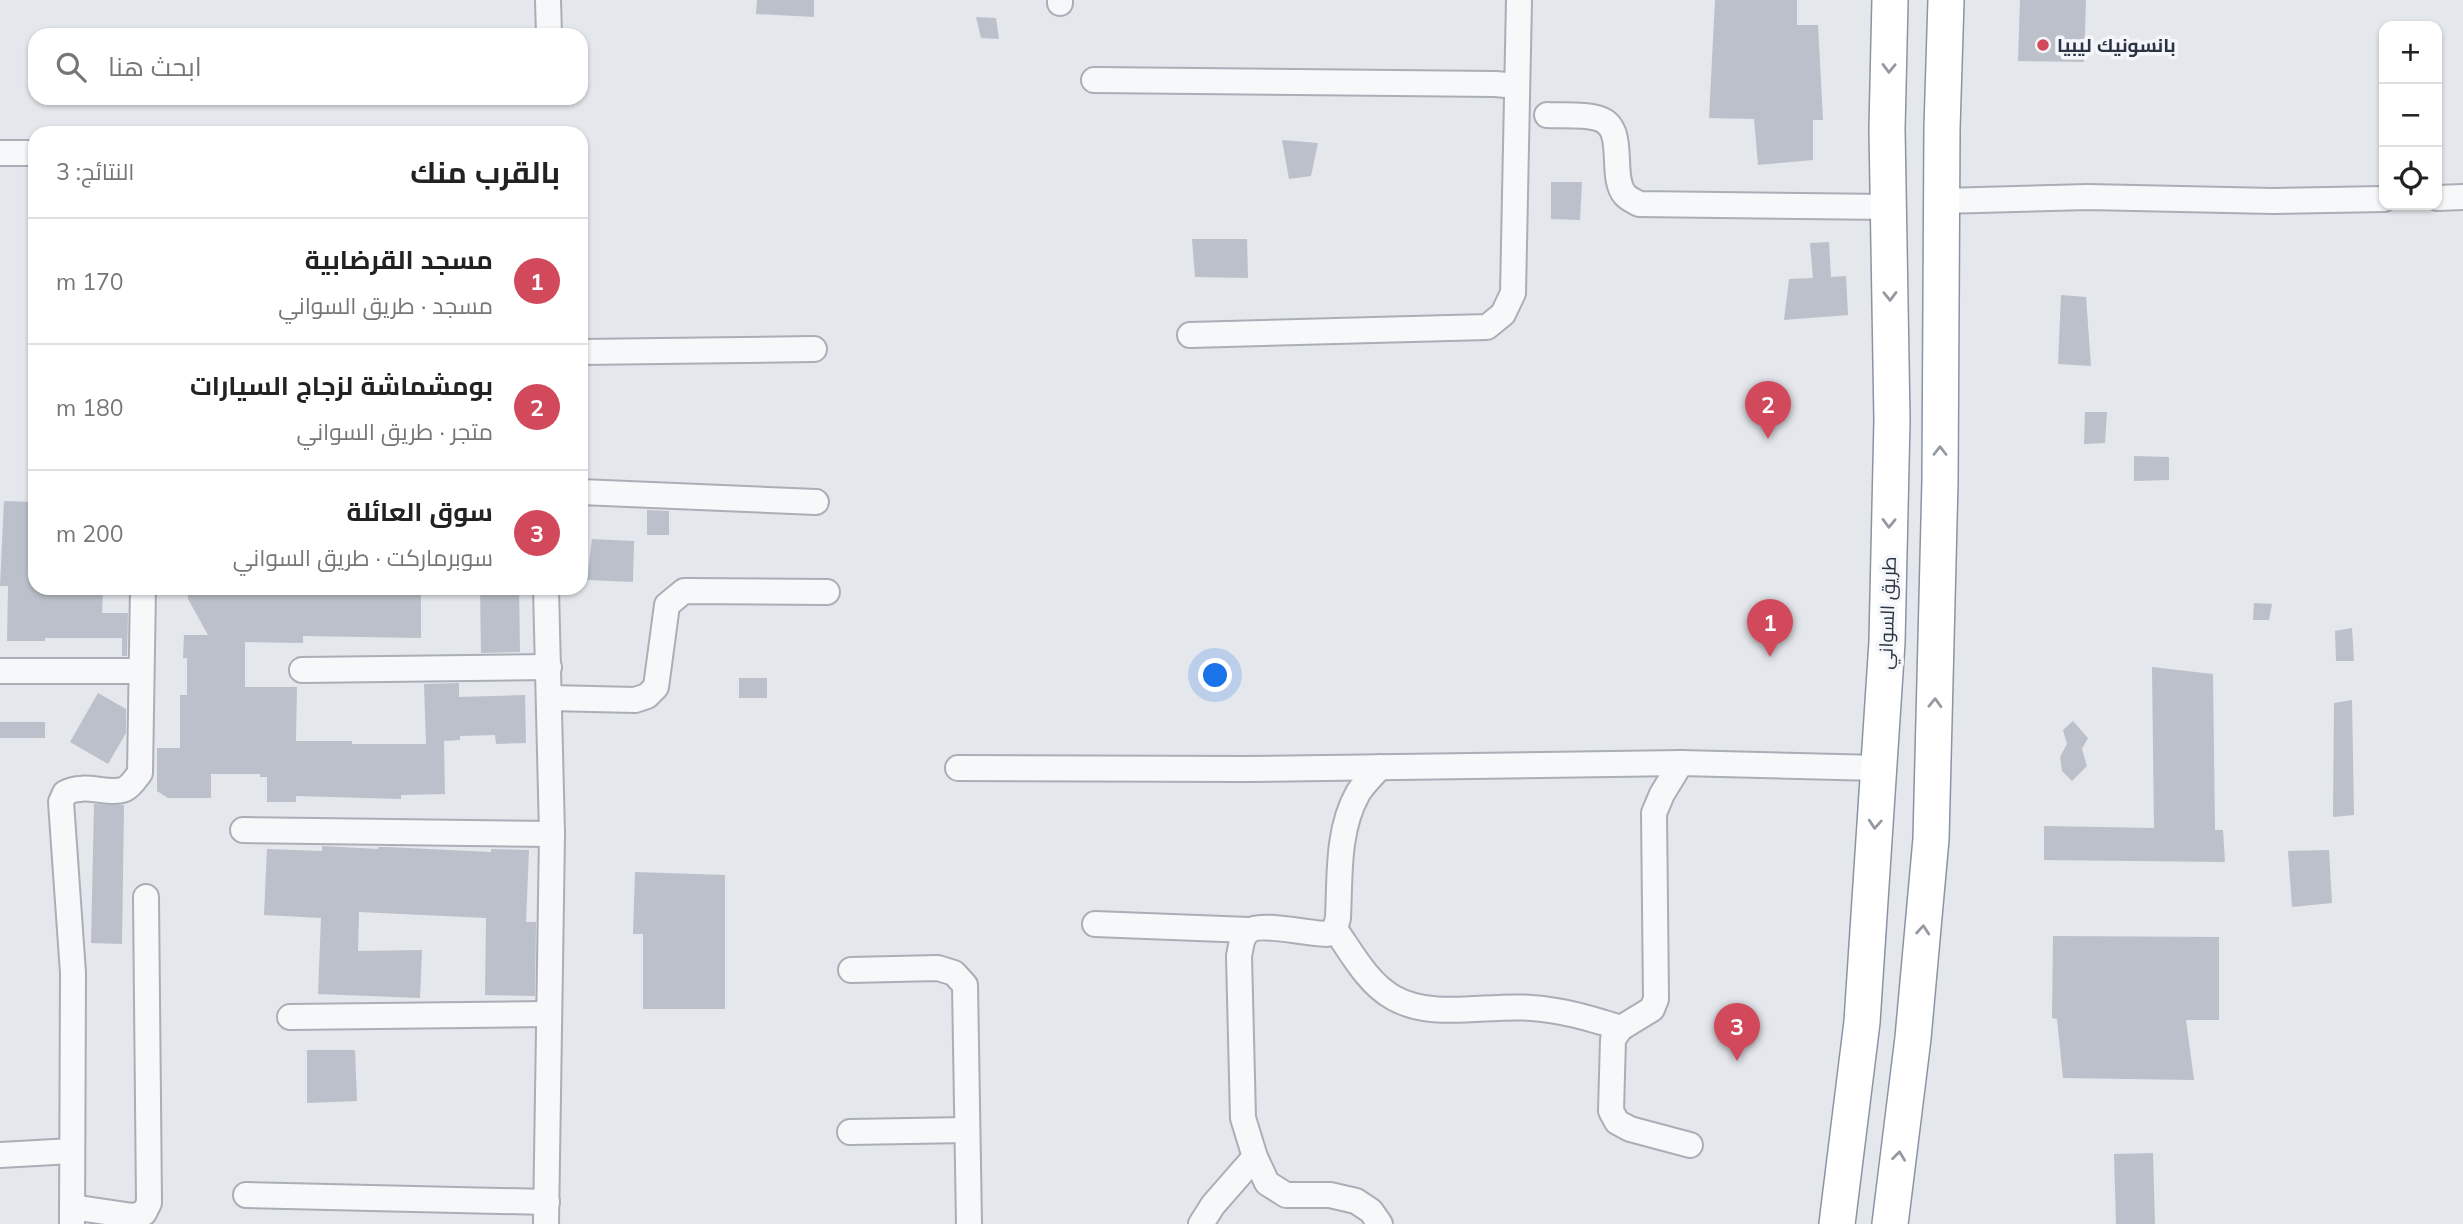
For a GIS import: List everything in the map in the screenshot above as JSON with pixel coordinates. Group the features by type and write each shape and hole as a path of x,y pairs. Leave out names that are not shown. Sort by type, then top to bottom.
{"highway":[{"name":"طريق السواني","path":"1837,1224 1862,1022 1887,642 1892,420 1887,129 1890,0"},
{"path":"1890,1224 1913,1038 1931,839 1940,481 1946,0"}],"street":[{"path":"548,0 549,28"},
{"path":"1190,335 1487,327 1503,314 1513,293 1519,0"},
{"path":"1094,80 1517,86"},
{"path":"1547,115 1596,118 1606,122 1614,133 1620,187 1627,197 1639,204 1889,208"},
{"path":"0,153 28,153"},
{"path":"1942,201 2088,197 2273,201 2379,199"},
{"path":"2442,198 2463,197"},
{"path":"588,352 814,349"},
{"path":"588,492 816,502"},
{"path":"550,698 635,700 647,696 656,687 667,605 684,591 827,592"},
{"path":"143,595 140,773 126,788 74,788 65,793 61,802 73,973 72,1215 133,1216 144,1213 149,1203 146,897"},
{"path":"246,1195 547,1213 552,834 546,595"},
{"path":"302,670 549,667"},
{"path":"0,671 140,671"},
{"path":"958,768 1245,769 1681,763 1878,768"},
{"path":"1681,763 1654,813 1656,999 1648,1013 1621,1027 1613,1039 1611,1111 1617,1122 1630,1129 1690,1145"},
{"path":"1095,924 1249,930 1260,927 1327,934 1335,929 1338,918 1341,844 1344,834 1358,793 1380,767"},
{"path":"243,830 552,834"},
{"path":"1335,929 1369,976 1391,997 1408,1005 1428,1009 1531,1008 1574,1014 1621,1027"},
{"path":"1249,930 1242,940 1239,956 1242,1118 1255,1157 1267,1183 1286,1195 1330,1195 1356,1201 1371,1211 1380,1224"},
{"path":"851,970 939,968 954,973 965,985 969,1224"},
{"path":"290,1017 548,1014"},
{"path":"850,1132 967,1130"},
{"path":"0,1155 72,1151"},
{"path":"1201,1224 1213,1205 1255,1157"}],"building":[{"path":"757,0 814,0 814,17 756,14"},
{"path":"1715,0 1797,0 1797,25 1818,25 1823,120 1813,120 1813,160 1758,165 1754,119 1709,118"},
{"path":"2020,0 2086,0 2084,62 2018,61"},
{"path":"976,17 996,18 999,39 981,38"},
{"path":"1282,140 1318,143 1311,176 1289,179"},
{"path":"1551,182 1582,182 1580,220 1551,219"},
{"path":"1192,239 1247,239 1248,278 1195,277"},
{"path":"1829,242 1831,277 1846,276 1848,315 1784,320 1789,279 1813,278 1810,243"},
{"path":"2061,295 2086,297 2091,366 2058,364"},
{"path":"2085,412 2107,412 2105,443 2084,444"},
{"path":"2134,456 2169,457 2169,480 2134,481"},
{"path":"4,501 28,502 28,595 103,595 102,613 128,613 127,656 122,656 122,638 7,641 8,586 0,586"},
{"path":"647,510 669,511 669,535 647,535"},
{"path":"592,539 634,541 633,582 588,580"},
{"path":"188,595 421,595 421,638 303,636 303,643 245,642 245,687 297,687 296,741 352,741 352,744 426,744 424,684 459,683 459,697 525,695 526,743 496,744 495,735 460,736 460,740 444,741 445,794 401,795 401,799 296,796 296,802 267,802 267,777 260,777 260,774 211,774 211,798 168,798 157,791 157,748 180,748 180,695 187,695 187,658 183,658 184,635 208,635"},
{"path":"480,595 519,595 520,652 481,653"},
{"path":"2254,603 2272,604 2269,620 2253,620"},
{"path":"2352,628 2354,661 2336,661 2335,631"},
{"path":"2152,667 2213,674 2215,830 2223,830 2225,862 2044,860 2044,826 2154,828"},
{"path":"739,678 767,678 767,698 739,698"},
{"path":"98,693 126,709 126,733 108,764 70,742"},
{"path":"2352,700 2354,815 2333,817 2334,703"},
{"path":"2073,721 2088,738 2082,749 2087,766 2072,781 2062,771 2060,757 2067,744 2063,730"},
{"path":"0,722 45,722 45,738 0,738"},
{"path":"94,804 124,805 122,944 91,943"},
{"path":"322,846 491,852 491,849 529,850 526,922 536,922 535,996 485,995 486,918 359,912 358,951 422,950 420,998 318,994 321,918 264,915 267,849 322,851"},
{"path":"2329,850 2332,903 2292,907 2288,851"},
{"path":"635,872 725,875 725,1009 643,1009 643,934 633,934"},
{"path":"2053,936 2219,937 2219,1020 2186,1020 2194,1080 2063,1078 2057,1019 2052,1018"},
{"path":"307,1050 355,1050 357,1101 307,1103"},
{"path":"2153,1153 2155,1224 2116,1224 2114,1154"}],"place":[{"name":"بانسونيك ليبيا","path":"2043,45"},
{"name":"بومشماشة لزجاج السيارات","path":"1768,439"},
{"name":"مسجد القرضابية","path":"1770,657"},
{"name":"سوق العائلة","path":"1737,1061"}]}
